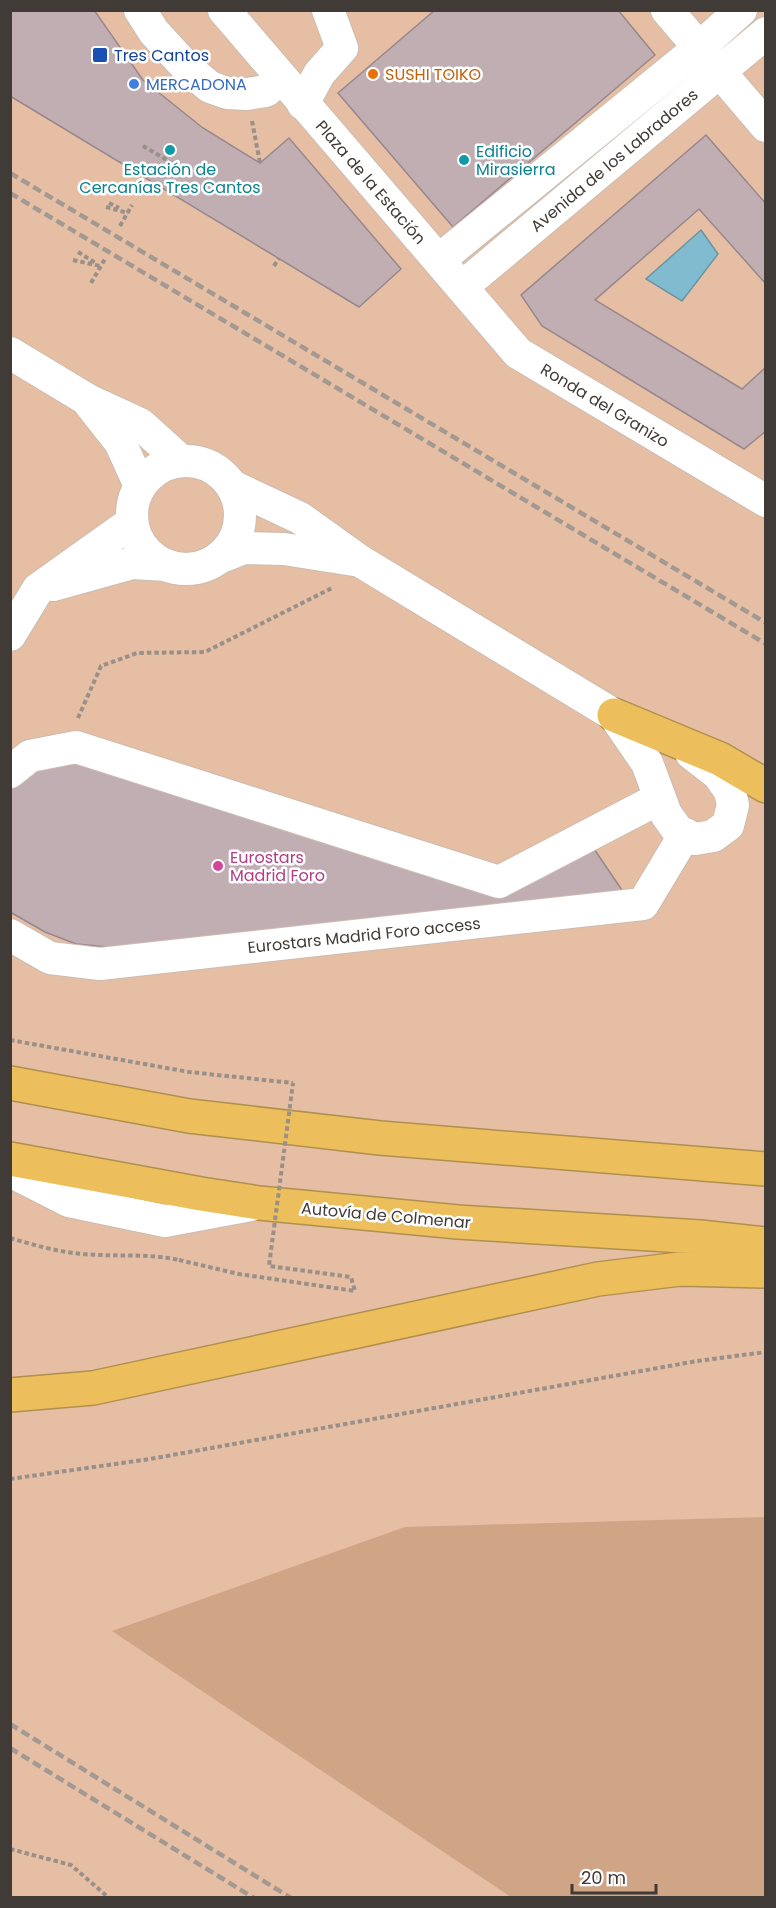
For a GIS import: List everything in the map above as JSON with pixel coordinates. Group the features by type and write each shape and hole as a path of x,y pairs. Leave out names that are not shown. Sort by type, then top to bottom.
{"highway":[{"path":"614,715 720,759 765,786"},
{"path":"10,1083 189,1116 245,1123 380,1138 765,1170"},
{"name":"Autovía de Colmenar","path":"10,1159 180,1191 259,1203 458,1222 700,1237 765,1244"},
{"path":"10,1395 93,1388 598,1279 680,1269 765,1271"}],"street":[{"path":"140,10 154,32 187,68 210,87 227,93 246,94 266,91 281,78"},
{"name":"Plaza de la Estación","path":"224,10 462,287"},
{"name":"Plaza de la Estación","path":"303,104 319,74 342,48 328,10"},
{"path":"667,10 765,126"},
{"name":"Avenida de los Labradores","path":"439,260 699,48 741,10"},
{"name":"Avenida de los Labradores","path":"462,287 765,33"},
{"name":"Ronda del Granizo","path":"462,287 518,353 761,491"},
{"path":"10,353 88,400 140,424 181,461"},
{"path":"88,400 120,442 141,486"},
{"path":"166,565 154,558 136,536 132,522 133,503 141,486 151,473 165,465 181,461 196,461 223,474 239,501 241,516 238,532 231,546 219,558"},
{"path":"232,486 300,518 360,561 614,715 647,763 666,814 678,831 695,839 713,836 728,825 733,806 730,790 718,774 676,742"},
{"path":"10,635 38,589 132,522"},
{"path":"38,589 132,563 166,565 184,569 203,566 244,548 284,549 360,561"},
{"path":"10,772 30,756 76,747 499,882 660,798"},
{"name":"Eurostars Madrid Foro access","path":"10,935 50,958 100,964 644,904 685,834"},
{"path":"10,1171 69,1201 165,1221 259,1203"}],"path":[{"path":"246,94 260,163"},
{"path":"143,146 189,173"},
{"path":"107,205 128,213"},
{"path":"120,226 132,205"},
{"path":"78,252 100,266"},
{"path":"274,266 279,258"},
{"path":"91,283 105,259"},
{"path":"74,260 100,266"},
{"path":"65,749 101,666 137,652 205,652 333,589 360,561"},
{"path":"10,1040 189,1072 293,1083 269,1266 351,1277 355,1291 239,1274 161,1256 84,1254 50,1249 10,1238"},
{"path":"10,1479 150,1459 697,1361 765,1352"},
{"path":"10,1849 71,1865 109,1898"}],"shaded area":[{"path":"11,11 765,11 765,1897 11,1898"},
{"path":"765,1517 765,1897 511,1897 112,1631 405,1527"}],"water":[{"path":"701,230 718,254 682,301 646,279"}],"building":[{"name":"Estación de Cercanías Tres Cantos","path":"10,10 94,10 143,80 203,128 260,163 289,138 401,269 359,307 10,96"},
{"name":"Edificio Mirasierra","path":"435,10 618,10 655,55 453,227 338,93"},
{"path":"706,135 766,204 766,284 699,209 595,300 742,389 766,367 766,431 744,449 542,326 521,295"},
{"name":"Eurostars Madrid Foro","path":"71,757 499,889 590,843 626,896 108,947 76,944 45,932 10,912 10,784 41,764"}],"railway":[{"path":"10,173 766,623"},
{"path":"10,193 766,644"},
{"path":"10,1724 291,1898"},
{"path":"10,1748 254,1898"}],"place":[{"name":"Tres Cantos","path":"100,55"},
{"name":"SUSHI TOIKO","path":"373,74"},
{"name":"MERCADONA","path":"134,84"},
{"name":"Estación de Cercanías Tres Cantos","path":"170,150"},
{"name":"Edificio Mirasierra","path":"464,160"},
{"name":"Eurostars Madrid Foro","path":"218,866"}]}
